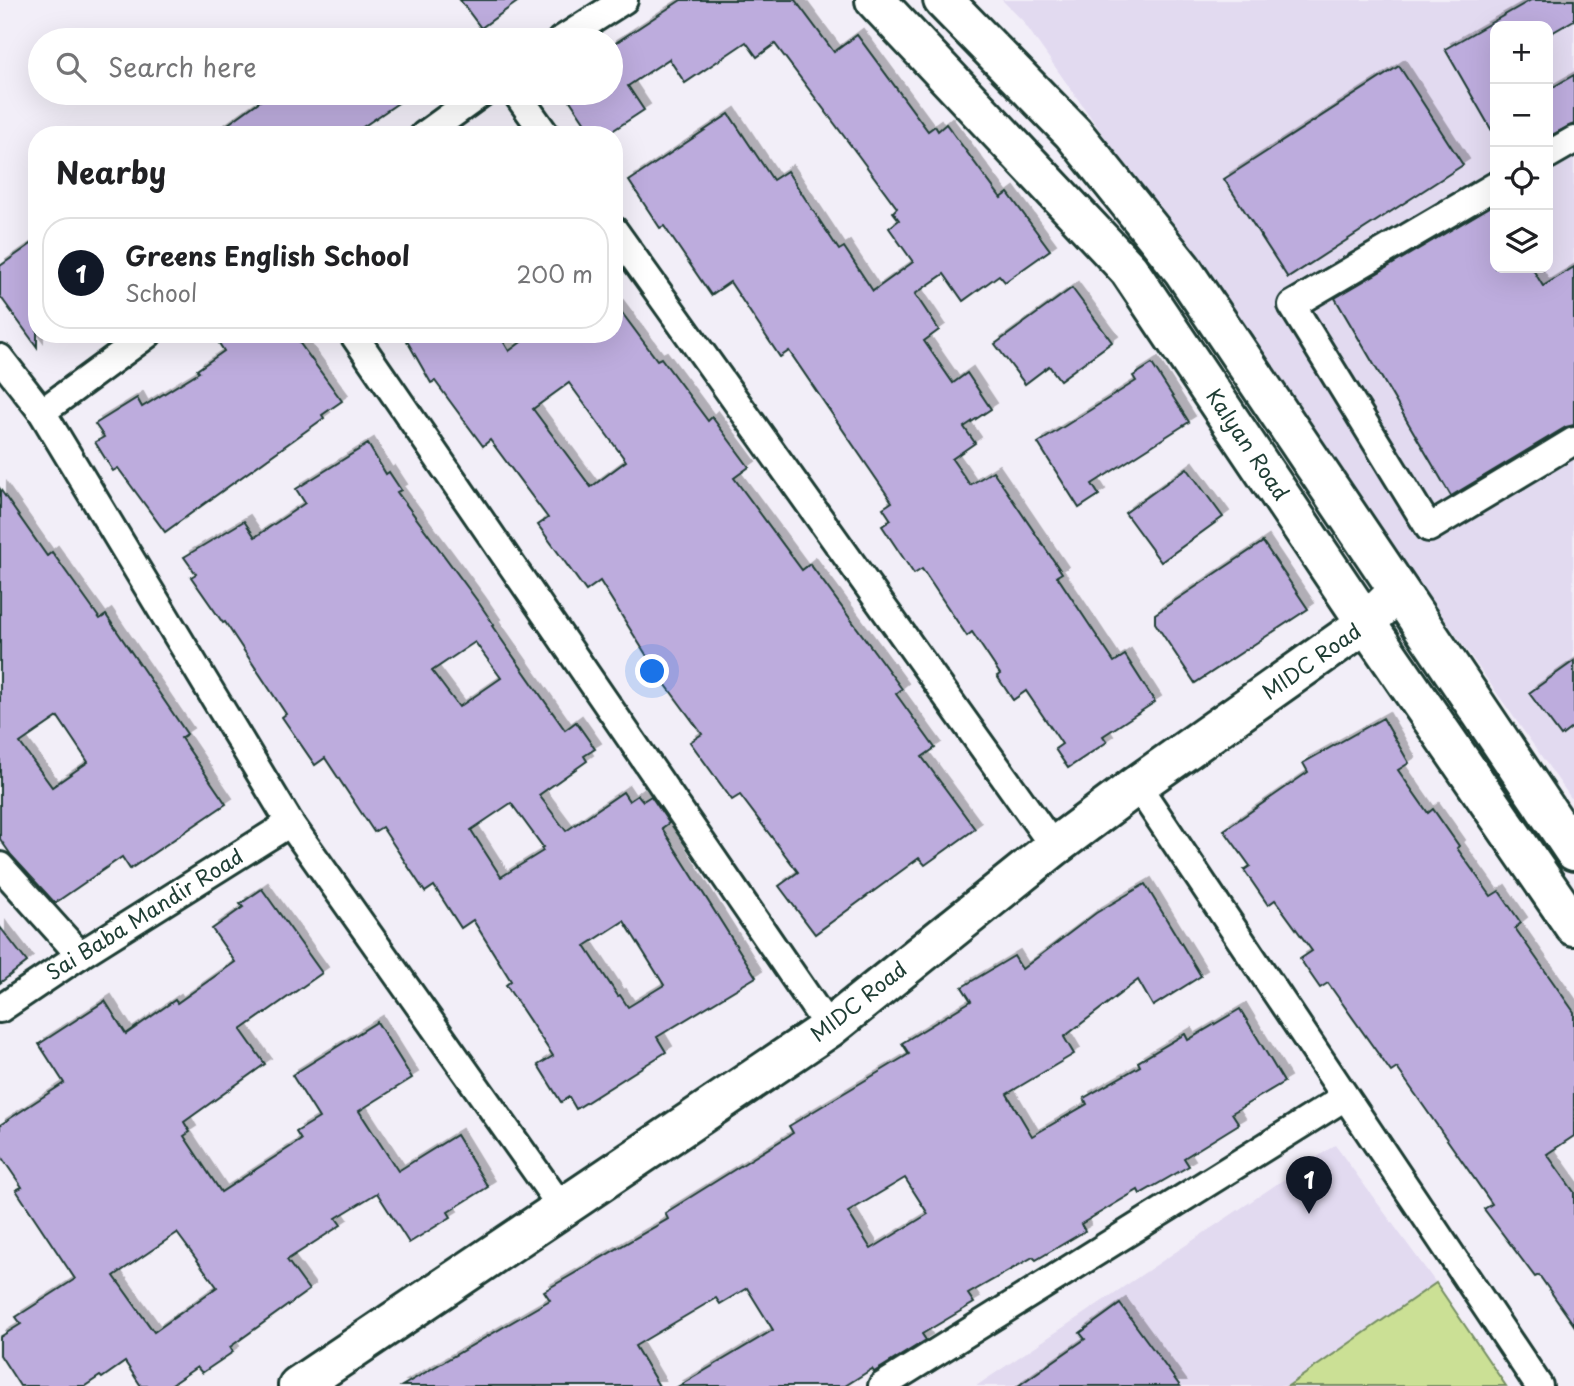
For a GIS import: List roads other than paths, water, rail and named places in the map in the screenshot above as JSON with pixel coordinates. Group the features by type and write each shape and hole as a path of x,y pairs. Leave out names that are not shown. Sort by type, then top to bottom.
{"main road":[{"name":"Kalyan Road","path":"875,0 1129,270 1574,926"},
{"path":"943,0 1073,133 1182,269 1574,851"},
{"path":"1193,366 1232,343"},
{"name":"MIDC Road","path":"298,1386 829,1028 1137,785 1367,624 1398,590"}],"street":[{"path":"580,28 624,0"},
{"path":"436,126 465,105"},
{"path":"525,105 540,126"},
{"path":"1553,152 1574,140"},
{"path":"1490,189 1292,305 1429,528 1574,441"},
{"path":"623,243 1054,848"},
{"path":"42,412 136,343"},
{"path":"359,343 829,1028"},
{"path":"0,358 42,412 290,824 562,1208"},
{"path":"1137,785 1539,1386"},
{"name":"Sai Baba Mandir Road","path":"0,1009 80,954 290,824"},
{"path":"0,866 80,954"},
{"path":"882,1386 1345,1097"}],"place":[{"name":"Greens English School","path":"1309,1214"}]}
